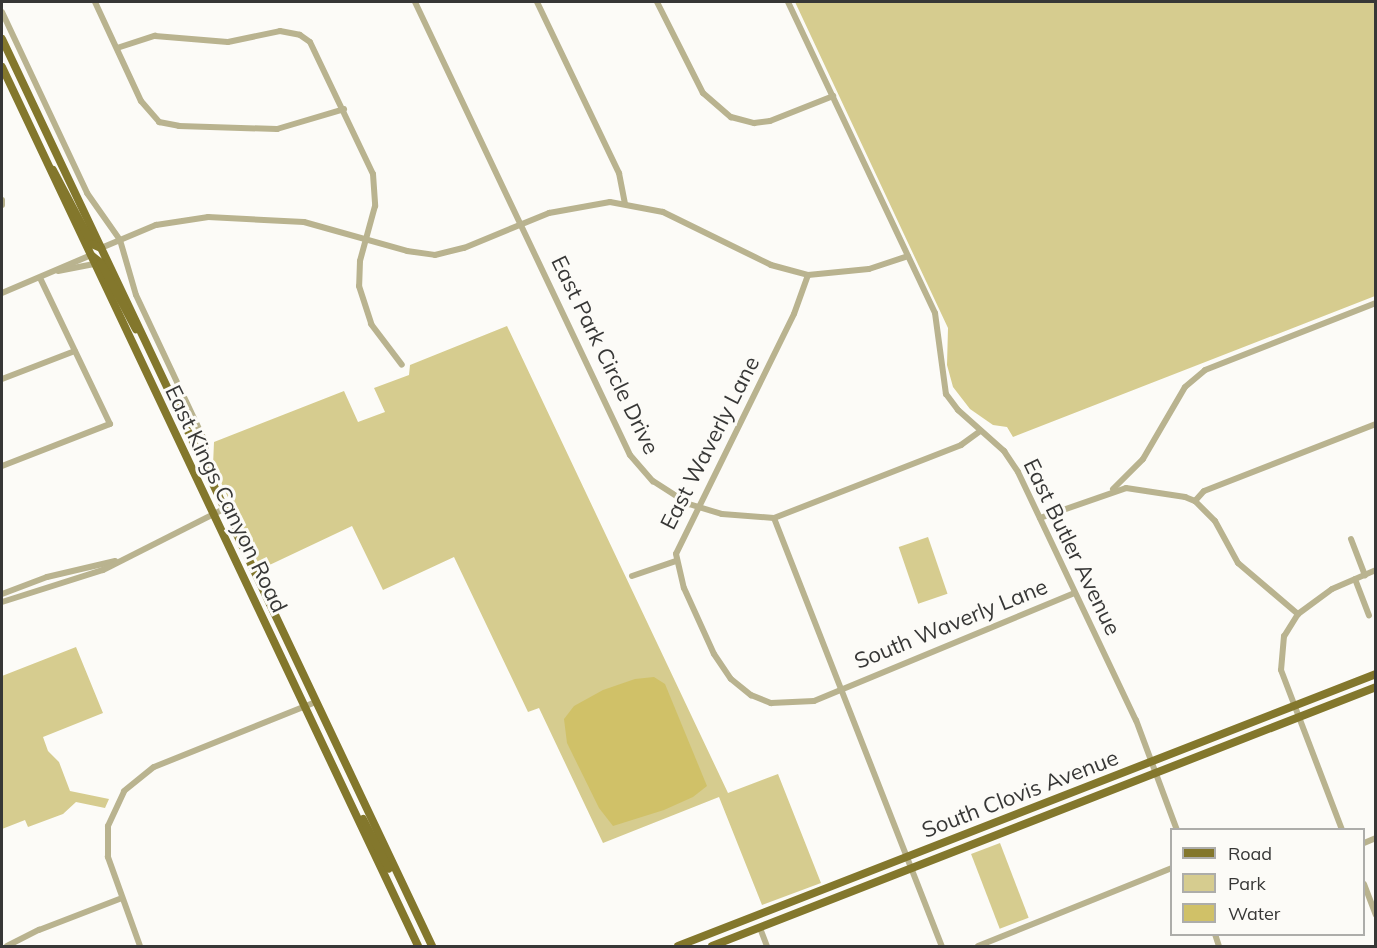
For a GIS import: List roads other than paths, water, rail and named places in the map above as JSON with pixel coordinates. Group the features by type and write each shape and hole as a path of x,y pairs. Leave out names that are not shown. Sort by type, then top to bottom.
{"main road":[{"name":"East Kings Canyon Road","path":"2,39 432,946"},
{"name":"East Kings Canyon Road","path":"2,67 418,946"},
{"path":"48,164 60,178 92,244 101,248"},
{"path":"91,255 101,263 129,322 142,336"},
{"name":"South Clovis Avenue","path":"678,946 1376,674"},
{"name":"South Clovis Avenue","path":"712,946 1376,687"},
{"path":"358,818 365,822 392,875 399,878"}],"street":[{"path":"95,2 151,116 179,126 277,129 344,109"},
{"name":"East Park Circle Drive","path":"415,2 630,454 653,481 699,508 722,514 774,518"},
{"path":"537,2 619,174 625,203"},
{"path":"657,2 703,93 731,117 754,123 770,121 832,96"},
{"name":"East Butler Avenue","path":"788,2 938,322 941,374 946,394 1012,463 1154,761 1176,828"},
{"name":"East Kings Canyon Road","path":"2,12 87,193 120,240 136,295 206,444 205,469"},
{"path":"117,48 155,36 228,42 289,31 300,35 317,52 370,164 375,185 375,206 358,273 364,306 371,324 402,365"},
{"path":"101,248 170,221 208,217 304,222 435,255 464,248 521,224 582,206 625,203 677,217 771,264 808,275 869,269 908,255"},
{"path":"2,293 91,255"},
{"path":"57,271 95,264"},
{"name":"East Waverly Lane","path":"808,275 794,314 679,546 676,561 714,654 742,689 780,705 814,701 841,689"},
{"path":"2,466 110,424 40,278"},
{"path":"1110,491 1131,475 1185,387 1205,370 1376,303"},
{"path":"2,379 75,351"},
{"path":"1195,501 1204,492 1376,424"},
{"path":"942,946 774,518 961,445 980,431"},
{"path":"1040,518 1110,491 1143,488 1195,501 1215,521 1238,562 1299,614"},
{"path":"2,602 103,570 115,561 224,509"},
{"path":"1351,539 1365,574"},
{"path":"2,594 47,577 115,561"},
{"path":"632,576 676,561"},
{"path":"1341,828 1298,718 1280,659 1284,636 1299,614 1322,595 1376,570"},
{"path":"1354,579 1369,615"},
{"name":"South Waverly Lane","path":"841,689 1075,593"},
{"path":"140,946 108,857 108,826 124,791 146,771 316,702"},
{"path":"978,946 1170,869"},
{"path":"1365,887 1376,915"},
{"path":"7,946 39,930 122,898"},
{"path":"760,928 767,946"}],"water":[{"path":"654,677 665,684 707,786 693,797 664,810 613,826 599,808 567,743 564,719 574,706 603,690 635,679"}]}
